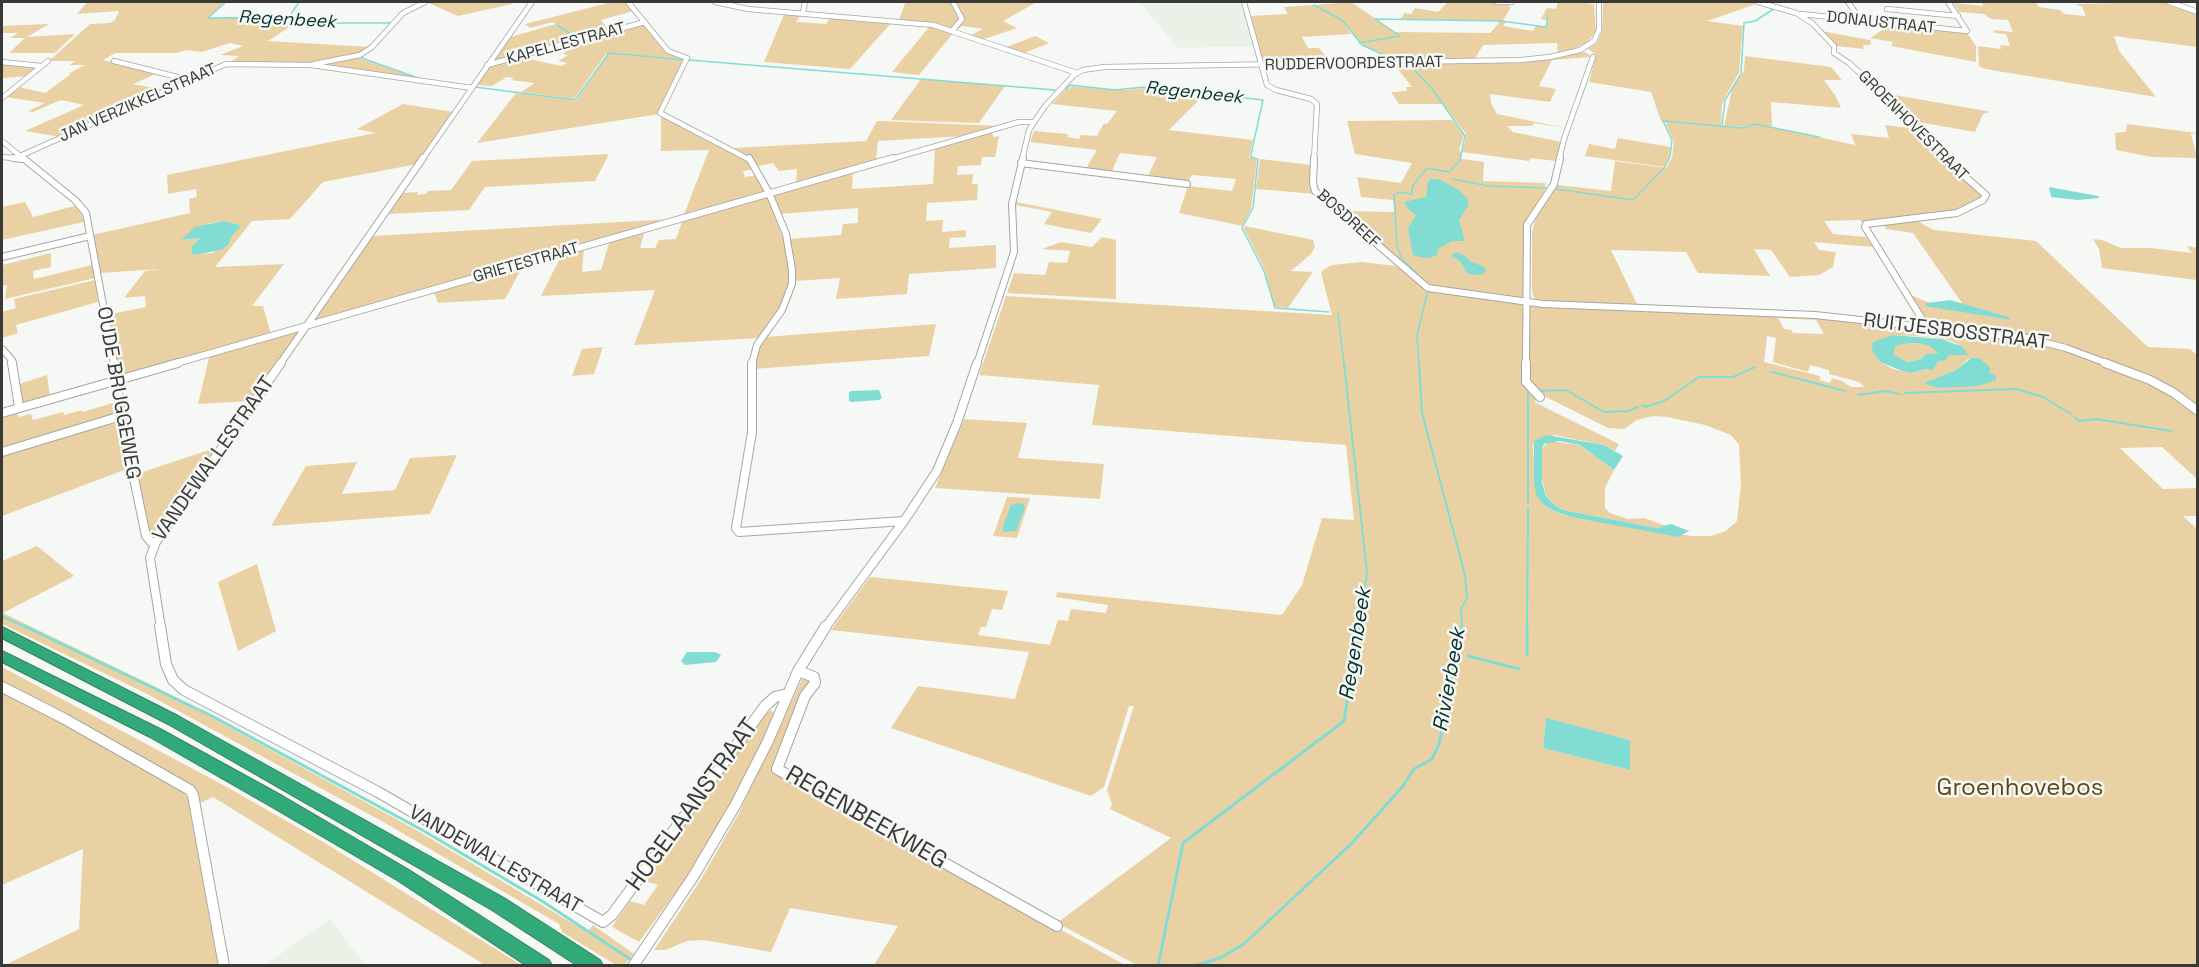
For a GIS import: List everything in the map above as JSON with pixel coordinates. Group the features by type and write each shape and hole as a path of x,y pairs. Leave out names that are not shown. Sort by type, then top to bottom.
{"highway":[{"path":"2,632 183,725 498,904 594,966"},
{"path":"2,656 155,734 278,802 403,875 543,966"}],"street":[{"path":"311,65 360,55 372,47 403,13 425,2"},
{"name":"VANDEWALLESTRAAT","path":"532,2 156,542 150,558 166,664 173,680 184,690 378,792 603,922"},
{"path":"628,2 668,51 687,58 660,113 749,158 769,193 786,234 793,276 783,310 757,345 752,359 752,432 735,528 740,532 747,532 904,521"},
{"path":"633,966 654,937 736,804 768,741 786,694 798,671 824,629 904,521 937,471 950,441 1012,261 1015,242 1012,204 1021,163 1034,122 1045,106 1076,74 928,24 742,8 715,2"},
{"path":"802,13 805,2"},
{"path":"952,31 962,19 953,2"},
{"path":"1244,2 1261,65"},
{"path":"1497,2 1512,2"},
{"path":"1540,397 1526,382 1527,225 1554,184 1564,139 1593,57 1582,49 1590,44 1598,34 1599,2"},
{"name":"GROENHOVESTRAAT","path":"1758,2 1776,4 1812,23 1834,46 1834,53 1849,63 1912,121 1931,140 1948,164 1986,195 1983,200 1958,213 1872,223 1864,227 1927,327"},
{"path":"1848,2 1862,22"},
{"path":"1948,2 1958,16"},
{"path":"2169,2 2198,12"},
{"path":"1887,9 1958,16"},
{"name":"DONAUSTRAAT","path":"1796,13 1967,32 1958,16"},
{"name":"KAPELLESTRAAT","path":"487,65 645,22"},
{"name":"RUDDERVOORDESTRAAT","path":"1076,74 1097,67 1521,60 1562,55 1582,49"},
{"path":"2,98 48,61"},
{"path":"114,61 189,80"},
{"path":"2,62 41,66"},
{"name":"JAN VERZIKKELSTRAAT","path":"22,158 226,64 311,65 472,87"},
{"name":"BOSDREEF","path":"1261,65 1269,87 1316,103 1313,183 1317,193 1424,286 1438,291 1543,304 1770,313"},
{"name":"GRIETESTRAAT","path":"2,413 1019,122 1034,122"},
{"name":"OUDE BRUGGEWEG","path":"2,141 80,204 86,213 117,379 121,416 146,536 151,542 156,542"},
{"path":"2,157 22,158"},
{"path":"1021,163 1186,184"},
{"path":"2,256 90,236"},
{"name":"RUITJESBOSSTRAAT","path":"1770,313 1815,315 2051,343 2150,380 2174,393 2198,411"},
{"path":"2,349 12,360 19,407"},
{"path":"2,452 121,416"},
{"name":"REGENBEEKWEG","path":"798,671 814,677 815,682 805,696 777,769 1057,926"},
{"path":"2,687 63,718 190,790 224,966"},
{"name":"HOGELAANSTRAAT","path":"603,922 612,915 765,706 775,698 786,694"}],"shaded area":[{"path":"1139,2 1242,2 1254,46 1178,48"},
{"path":"330,919 365,965 265,965"}],"green space":[{"path":"87,2 225,2 207,18 287,17 300,20 268,41 371,47 356,57 423,80 321,67 229,63 239,56 220,55 243,46 230,43 202,52 186,50 177,53 115,53 103,60 158,73 133,84 164,90 61,137 25,131 84,105 61,100 33,112 28,111 45,103 6,97 19,87 45,93 71,74 68,74 85,65 69,65 75,61 49,61 90,24 110,23 115,20 119,11 77,14"},
{"path":"426,2 512,2 512,4 458,16"},
{"path":"612,2 626,2 633,11 601,20 609,31 643,23 668,52 685,59 606,54 574,99 521,92 535,83 511,80 514,78 507,77 492,86 475,85 510,37 556,24 552,22 530,28 525,24","holes":["562,44 571,48 562,54 568,55 558,61 567,63 561,66 520,57"]},
{"path":"901,2 1037,2 1003,21 1017,28 981,40 969,36 983,29 963,26 954,31 899,20 905,3"},
{"path":"1351,2 1395,32 1490,33 1499,23 1497,21 1400,19 1405,13 1411,14 1415,8 1438,12 1448,2 1511,3 1503,26 1533,31 1536,26 1546,27 1547,20 1541,19 1547,8 1556,9 1558,2 1594,4 1596,31 1587,43 1558,55 1557,43 1483,45 1474,60 1399,61 1363,45 1341,19 1351,34 1302,37 1308,48 1319,48 1327,58 1261,59 1250,16 1288,14 1284,7 1313,5 1340,19 1315,5"},
{"path":"1603,2 1759,3 1707,21 1743,26 1739,73 1722,105 1721,126 1743,128 1752,124 1742,127 1724,126 1732,89 1744,71 1745,56 1831,67 1842,80 1824,80 1841,108 1771,102 1772,126 1766,126 1855,145 1851,134 1889,138 1885,125 1918,129 1941,159 1982,192 1983,197 1950,213 1863,223 1860,220 1824,221 1833,234 1866,237 1873,247 1814,242 1819,250 1836,252 1833,267 1819,275 1790,277 1771,250 1754,249 1770,276 1698,273 1686,252 1611,250 1637,304 1538,301 1534,298 1532,291 1532,232 1536,218 1558,185 1611,191 1615,161 1666,168 1672,158 1674,142 1665,122 1717,126 1661,121 1651,92 1589,82 1596,55 1588,49 1597,43 1602,32"},
{"path":"1984,2 2036,2 2039,7 2060,10 2064,14 2086,16 2082,7 2076,4 2164,2 2197,14 2197,47 2114,36 2119,51 2156,97 1985,69 1979,66 1978,46 2001,49 2000,45 2010,46 2006,34 1995,33 1993,30 2013,32 2008,20 1991,19 1984,14 1959,12 1953,3 1983,6"},
{"path":"785,12 802,13 796,22 826,24 832,15 893,21 850,69 764,62"},
{"path":"49,24 27,37 75,34 55,53 9,53 25,38 10,38 18,33 2,33 2,26"},
{"path":"1885,25 1967,33 1976,46 1976,62 1891,46 1893,42 1870,38 1884,29"},
{"path":"930,26 954,32 919,75 892,72"},
{"path":"1821,31 1870,40 1871,43 1863,45 1864,49 1837,46"},
{"path":"1035,36 1049,43 1022,54 1004,48"},
{"path":"1584,52 1589,54 1590,57 1552,60 1539,86 1556,89 1550,102 1490,94 1491,103 1497,114 1565,128 1534,123 1532,126 1507,126 1513,132 1561,142 1556,161 1531,158 1529,161 1462,152 1466,134 1443,104 1399,104 1391,92 1407,91 1406,87 1412,87 1394,64 1534,61"},
{"path":"608,54 684,60 659,114 477,143 516,93 576,101"},
{"path":"2,63 39,67 29,76 2,78"},
{"path":"921,79 1005,86 979,123 891,120"},
{"path":"1072,86 1124,90 1144,88 1205,94 1169,130 1253,140 1249,157 1257,159 1251,209 1243,226 1179,213 1188,186 1232,191 1236,179 1192,175 1187,183 1147,178 1157,157 1120,153 1111,173 1085,170 1097,150 1030,142 1034,131 1068,134 1067,137 1079,139 1081,135 1097,136 1104,123 1107,124 1117,111 1052,104"},
{"path":"1883,93 1989,112 1983,114 1975,132 1913,121"},
{"path":"403,104 453,112 417,164 323,182 290,219 252,221 215,267 284,264 252,306 263,306 271,334 125,375 118,373 106,315 146,307 145,296 124,298 145,271 159,269 100,273 92,235 190,213 189,199 197,197 196,189 168,194 167,175 375,133 381,134 357,129","holes":["223,221 240,225 230,239 213,253 192,254 191,247 200,238 182,240 210,223"]},
{"path":"661,116 745,157 755,169 743,171 745,177 758,175 765,193 683,217 709,150 661,151"},
{"name":"Groenhovebos","path":"1452,120 1464,135 1459,151 1462,152 1461,159 1484,162 1483,181 1546,183 1544,192 1524,224 1524,303 1823,317 1824,319 1922,330 1929,328 1909,294 1927,302 1948,306 1962,303 1913,233 1886,229 1883,223 1915,220 1934,230 2036,241 2148,347 2190,349 2197,355 2197,479 2162,447 2120,448 2163,489 2197,488 2197,516 2183,516 2198,530 2197,965 1137,965 1057,923 1171,838 1110,809 1112,804 1107,790 1134,706 1129,706 1104,787 1091,796 891,728 918,686 1015,699 1029,652 831,630 870,577 1008,591 1002,610 992,609 986,627 981,627 978,635 1050,645 1058,620 1068,621 1071,609 1106,613 1108,605 1056,597 1057,592 1282,615 1302,585 1322,518 1354,520 1346,445 1092,425 1099,385 979,375 1006,296 1332,315 1321,273 1323,270 1332,265 1362,262 1404,267 1340,211 1395,212 1393,200 1361,197 1357,177 1401,183 1412,163 1355,154 1347,121","holes":["1778,318 1816,320 1824,334 1793,333 1791,330 1784,329","1893,335 1933,337 1958,344 1957,355 1949,355 1946,360 1938,362 1933,370 1926,369 1911,373 1893,369 1880,362","1767,336 1776,338 1773,362 1808,372 1810,365 1829,370 1829,374 1859,382 1864,387 1851,387 1832,378 1830,383 1820,380 1820,376 1764,362","1979,358 1990,368 1987,383 1937,388 1925,383 1956,370 1968,359","1542,395 1608,428 1624,429 1637,420 1653,416 1705,425 1731,435 1739,445 1741,484 1737,521 1726,531 1711,536 1692,536 1571,517 1552,510 1536,495 1533,445 1554,435 1604,445 1615,451 1619,444 1534,402","1546,719 1630,740 1630,770 1543,748"]},
{"path":"877,121 1002,126 965,136 878,141 876,161 796,184 797,169 779,171 773,163 758,166 749,157 733,148 866,141"},
{"path":"2127,124 2197,133 2191,134 2197,158 2152,157 2116,150 2115,133 2126,132"},
{"path":"992,131 993,137 999,136 995,157 982,157 981,165 958,166 957,175 973,174 972,184 978,184 977,200 927,203 926,221 943,220 942,232 966,230 966,237 950,238 949,248 996,245 996,268 909,274 907,294 836,299 840,278 795,281 789,239 841,235 843,224 858,223 858,208 779,214 773,193 853,171 852,189 933,184 935,147"},
{"path":"1618,138 1670,147 1669,157 1664,167 1585,156 1589,144 1615,149"},
{"path":"609,154 595,181 485,187 469,210 388,214 402,193 418,192 417,195 426,194 428,191 451,190 472,161"},
{"path":"1260,159 1312,165 1316,194 1256,189"},
{"path":"768,197 787,250 791,281 782,308 759,338 634,345 655,290 541,296 562,254 584,248 582,272 601,270 610,240 645,230 640,248 655,248 659,240 676,239 683,219"},
{"path":"25,202 33,217 78,205 84,222 2,240 2,207"},
{"path":"1016,202 1102,219 1091,233 1044,224 1052,212 1016,205"},
{"path":"673,219 318,321 315,320 372,236"},
{"path":"1245,226 1313,240 1315,247 1311,254 1291,271 1313,272 1288,308 1274,307 1265,270 1244,229"},
{"path":"1102,237 1116,240 1116,299 1007,293 1014,273 1045,275 1049,262 1067,263 1070,251 1042,249 1061,242 1092,247"},
{"path":"2093,239 2102,240 2121,248 2151,248 2192,253 2187,246 2197,248 2197,280 2102,268 2099,249"},
{"path":"51,253 51,267 33,271 34,279 92,265 95,278 5,299 7,285 2,286 2,265"},
{"path":"524,264 505,299 438,303 433,290"},
{"path":"95,280 98,302 16,325 18,333 2,338 2,312 16,308 14,299"},
{"path":"936,324 929,356 753,369 753,358 765,337"},
{"path":"303,328 252,401 198,404 210,354"},
{"path":"1917,343 1930,346 1938,353 1926,354 1921,359 1908,362 1894,355 1894,348 1901,344"},
{"path":"603,347 594,374 572,376 582,349"},
{"path":"47,375 50,396 21,403 19,384"},
{"path":"116,402 117,411 106,418 2,449 2,414 16,409 18,417 31,414 33,420 63,412 64,415 82,410 83,412"},
{"path":"964,419 1027,423 1018,458 1104,464 1100,499 935,488"},
{"path":"117,420 127,469 2,516 2,453"},
{"path":"1550,441 1580,445 1614,470 1605,488 1605,508 1610,513 1628,519 1644,518 1666,526 1657,528 1563,510 1556,506 1546,495 1542,478 1542,448"},
{"path":"218,447 162,528 150,532 137,474"},
{"path":"457,455 430,514 271,526 306,466 357,462 342,494 395,490 410,458"},
{"path":"1007,497 1030,498 1017,538 993,536"},
{"path":"37,546 74,576 3,613 160,689 418,831 587,932 593,925 634,954 624,965 616,965 562,932 559,924 385,823 145,693 2,624 2,561"},
{"path":"257,564 276,631 238,651 218,582"},
{"path":"2,667 227,787 325,843 521,965 485,965 213,797 200,803 197,791 192,786 2,684"},
{"path":"803,677 809,680 810,684 775,772 1125,965 874,965 898,926 790,908 771,952 704,940 687,941 665,950 654,950 700,881 739,813"},
{"path":"2,691 55,718 181,790 188,798 218,965 5,965 79,929 83,849 2,885"},
{"path":"771,710 774,713 748,772 695,866 639,942 612,927 630,901 644,905 658,885 644,881 766,713"}],"water":[{"path":"1431,179 1438,179 1458,189 1468,199 1468,206 1459,220 1465,241 1452,241 1438,249 1437,255 1430,258 1413,255 1408,228 1416,215 1408,209 1404,202 1426,197 1428,182"},
{"path":"2049,187 2100,198 2078,200 2051,197"},
{"path":"223,221 241,225 230,239 229,244 221,250 194,255 191,247 200,238 181,240 195,227"},
{"path":"1456,252 1482,266 1486,269 1485,272 1480,275 1468,274 1460,261 1451,256"},
{"path":"1950,300 2008,317 2011,320 1925,306 1927,303"},
{"path":"1893,335 1942,339 1963,347 1968,355 1949,355 1946,360 1938,362 1933,370 1926,369 1911,373 1880,362 1872,351 1873,342","holes":["1917,343 1930,346 1938,353 1926,354 1921,359 1908,362 1894,355 1894,348 1901,344"]},
{"path":"1971,358 1979,358 1991,368 1989,372 1996,376 1996,380 1978,386 1937,388 1924,383 1956,370"},
{"path":"879,390 882,398 879,400 849,401 849,392"},
{"path":"1547,435 1604,445 1623,456 1614,470 1580,445 1559,441 1544,444 1542,482 1546,496 1556,506 1563,510 1657,528 1671,524 1689,531 1678,537 1571,517 1552,510 1536,495 1534,481 1534,441"},
{"path":"1024,504 1025,508 1016,531 1004,532 1002,529 1011,505"},
{"path":"687,652 715,652 721,655 716,662 685,665 681,661"},
{"path":"1546,718 1630,740 1630,770 1543,748"}],"waterway":[{"name":"Regenbeek","path":"226,2 208,18 288,17 337,23 390,23"},
{"path":"289,17 299,2"},
{"name":"Rivierbeek","path":"1314,5 1342,20 1360,43"},
{"path":"1722,126 1725,100 1741,74 1744,23 1755,21 1775,8"},
{"path":"1360,43 1400,36 1375,19 1501,21 1546,27 1548,16"},
{"path":"557,25 579,39"},
{"name":"Rivierbeek","path":"1360,43 1397,61"},
{"name":"Regenbeek","path":"475,87 575,100 609,53 685,60"},
{"name":"Regenbeek","path":"359,57 421,79"},
{"name":"Regenbeek","path":"689,60 1055,90"},
{"name":"Rivierbeek","path":"1399,64 1409,64 1433,90 1465,136 1460,160 1449,172 1427,168 1412,187 1412,194 1399,192 1394,195 1397,247 1402,259 1424,281"},
{"name":"Regenbeek","path":"1066,90 1070,85 1115,90 1144,87 1263,100 1251,154 1251,157 1258,159 1253,208 1242,228 1264,271 1275,308 1329,312"},
{"path":"1556,189 1633,200 1664,168 1670,157 1672,140 1663,121 1742,128 1755,124 1819,137"},
{"path":"1452,179 1489,186 1546,188"},
{"name":"Rivierbeek","path":"1419,364 1417,335 1428,290"},
{"name":"Regenbeek","path":"1338,313 1344,364"},
{"name":"Regenbeek","path":"1344,363 1367,573 1358,628"},
{"name":"Rivierbeek","path":"1419,363 1422,413 1465,575 1467,598 1461,609 1462,626"},
{"path":"1642,405 1646,407 1664,401 1699,377 1733,377 1755,367"},
{"path":"1772,372 1845,391"},
{"path":"1905,393 2016,389 2043,397 2071,414"},
{"path":"1540,391 1566,390 1604,412 1629,411 1638,407"},
{"path":"1858,395 1886,391 1900,394"},
{"path":"1528,394 1528,503"},
{"path":"2074,417 2079,421 2096,419 2171,431"},
{"path":"1527,628 1528,509"},
{"path":"2,616 27,628"},
{"path":"24,626 212,716 424,831 542,901 633,961"},
{"name":"Regenbeek","path":"1158,966 1183,843 1344,721 1359,626"},
{"name":"Rivierbeek","path":"1194,966 1220,958 1244,944 1352,843 1403,786 1414,769 1432,759 1439,744 1462,626"},
{"path":"1527,628 1527,655"},
{"path":"1468,656 1519,669"}]}
